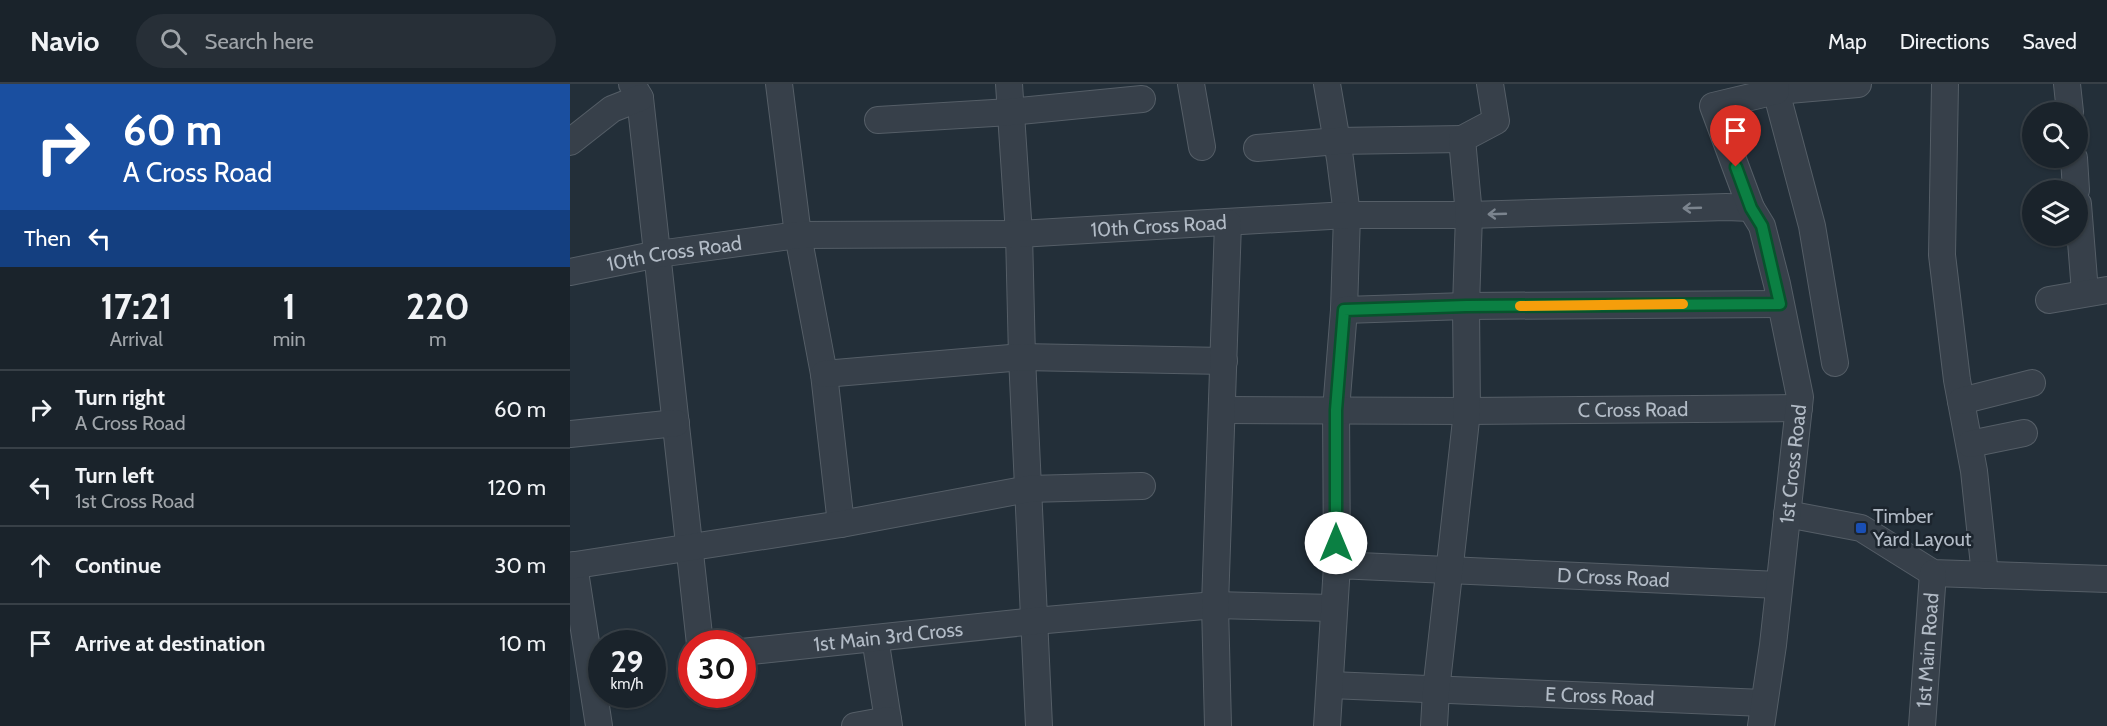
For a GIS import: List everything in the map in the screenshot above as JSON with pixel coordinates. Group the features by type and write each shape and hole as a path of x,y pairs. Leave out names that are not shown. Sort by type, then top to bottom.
{"street":[{"path":"779,84 798,234 824,374 841,524"},
{"path":"1009,84 1019,234 1022,357 1039,726"},
{"path":"1191,84 1202,147"},
{"path":"1327,726 1336,565 1336,410 1344,310 1347,215 1328,84"},
{"path":"1257,148 1337,141 1462,139 1496,121 1490,84"},
{"path":"1709,95 1776,88 1858,84"},
{"path":"1945,84 1942,255 1961,401 1974,471 1986,575"},
{"path":"2067,84 2069,102"},
{"path":"1776,88 1812,226 1835,363"},
{"path":"570,142 636,91 658,254 699,630"},
{"name":"1st Cross Road","path":"1709,95 1751,208 1762,226 1800,397 1763,714"},
{"path":"878,120 1010,112 1142,99"},
{"path":"1434,726 1448,570 1467,411 1466,306 1469,215 1462,139"},
{"name":"10th Cross Road","path":"570,272 658,254 798,234 1019,234 1347,215 1469,215 1751,208"},
{"path":"1218,726 1215,605 1228,223"},
{"path":"2049,300 2096,291 2087,246"},
{"path":"1344,310 1466,306 1780,304"},
{"path":"824,374 1022,357 1224,361"},
{"path":"1961,401 2032,383"},
{"name":"C Cross Road","path":"1222,410 1467,411 1799,408"},
{"path":"570,434 676,423"},
{"path":"1970,444 2024,433"},
{"path":"599,726 572,566 841,524 1028,489 1142,486"},
{"path":"1787,514 1862,528 1933,573 2107,579"},
{"name":"D Cross Road","path":"1336,565 1779,585"},
{"name":"1st Main Road","path":"1922,726 1933,573"},
{"name":"1st Main 3rd Cross","path":"756,651 1035,621 1215,605 1334,608"},
{"path":"855,726 889,723 875,638"},
{"name":"E Cross Road","path":"1330,685 1763,714"}],"slow traffic":[{"path":"1520,306 1683,304"}],"place":[{"name":"Timber Yard Layout","path":"1861,528"}],"route":[{"path":"1336,543 1336,410 1344,310 1466,306 1780,304 1762,226 1751,208 1736,167"}]}
